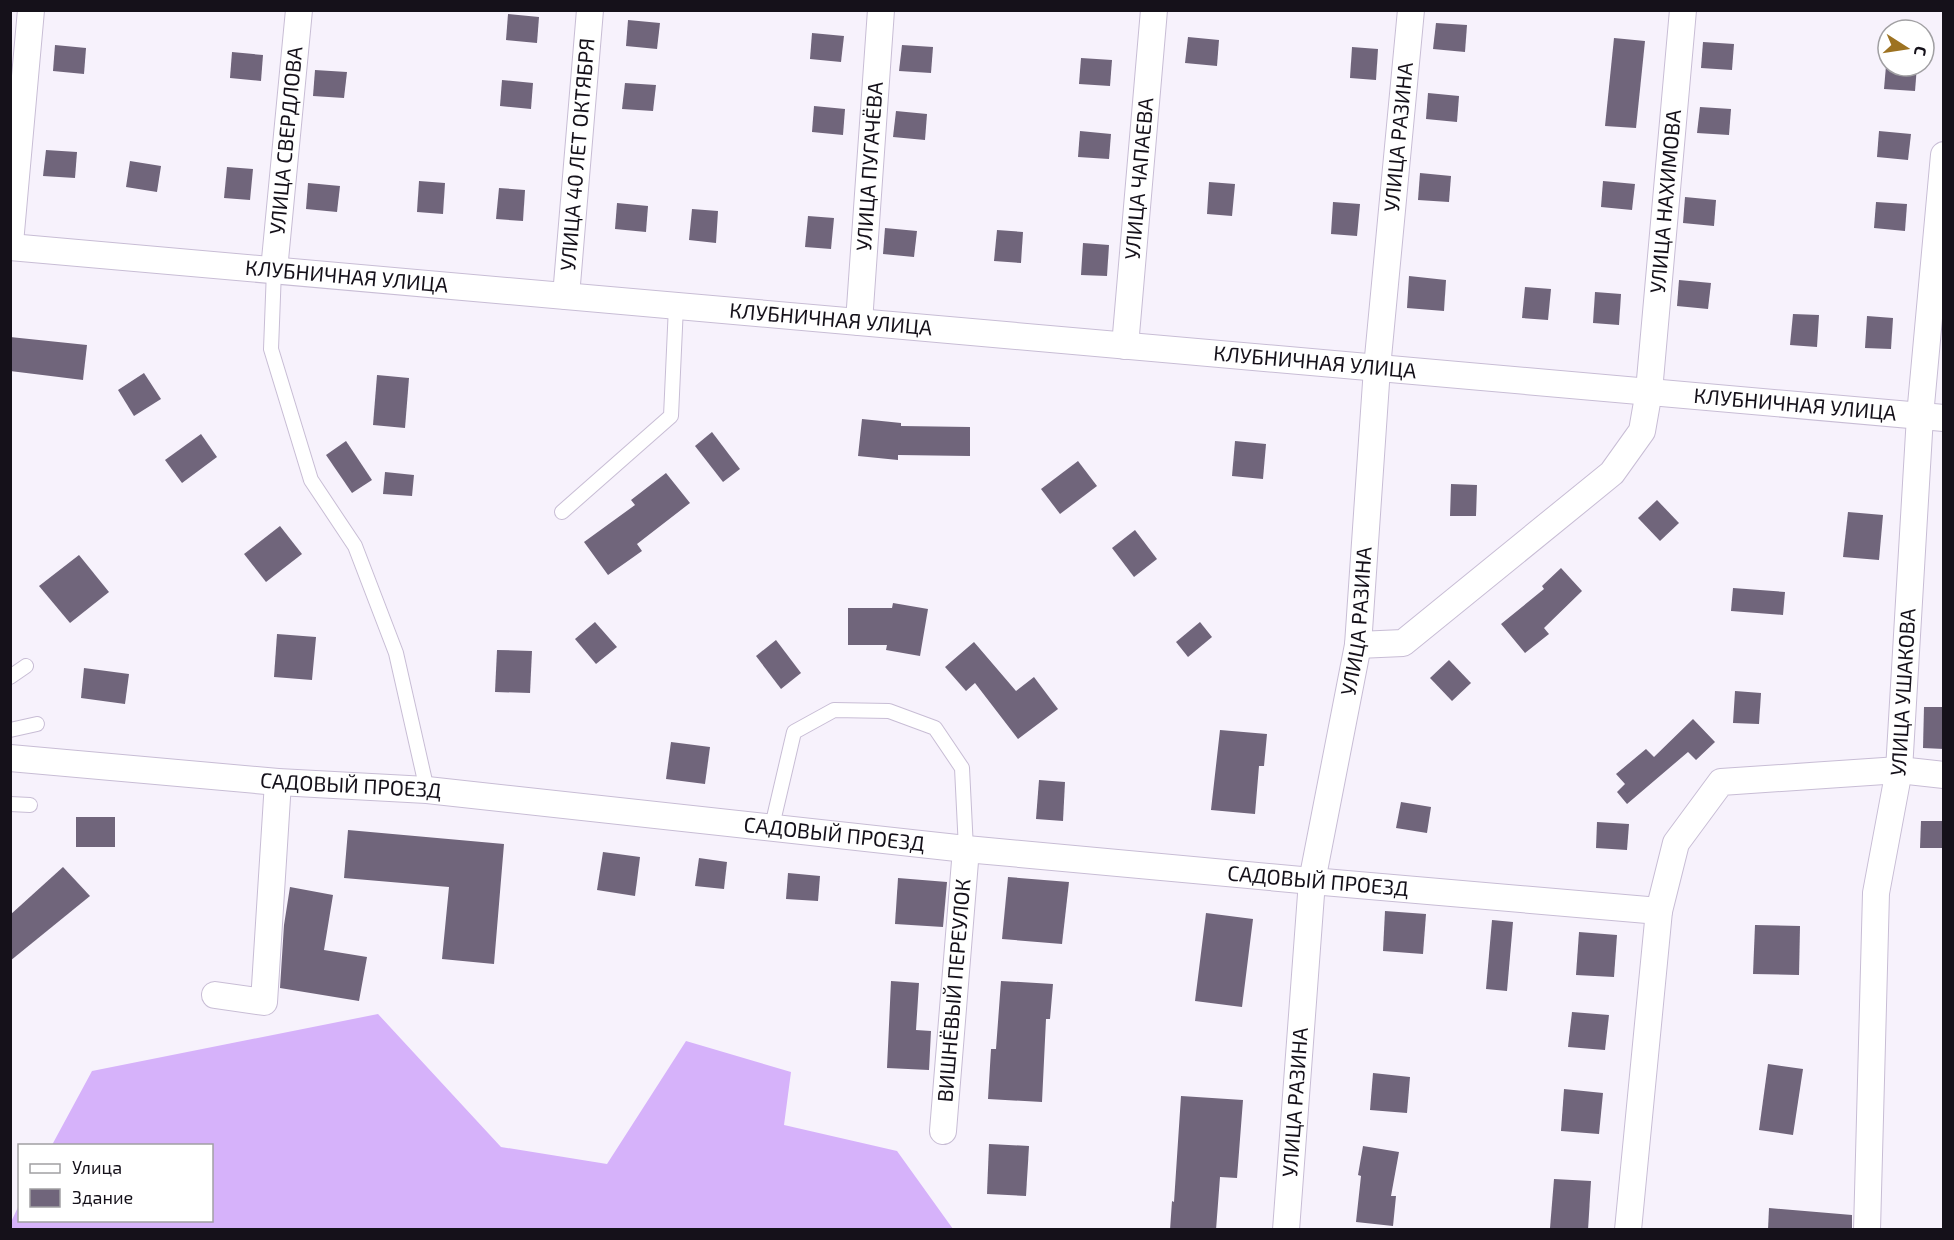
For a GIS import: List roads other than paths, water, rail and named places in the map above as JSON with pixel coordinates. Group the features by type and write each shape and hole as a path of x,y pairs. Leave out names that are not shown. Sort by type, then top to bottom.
{"street":[{"path":"10,245 31,10"},
{"name":"УЛИЦА СВЕРДЛОВА","path":"274,270 299,10"},
{"name":"УЛИЦА 40 ЛЕТ ОКТЯБРЯ","path":"566,296 590,10"},
{"name":"УЛИЦА ПУГАЧЁВА","path":"859,322 881,10"},
{"name":"УЛИЦА ЧАПАЕВА","path":"1125,346 1154,10"},
{"name":"УЛИЦА РАЗИНА","path":"1286,1230 1312,881 1358,645 1377,368 1410,10"},
{"name":"УЛИЦА НАХИМОВА","path":"1649,391 1683,10"},
{"name":"УЛИЦА УШАКОВА","path":"1867,1230 1876,893 1899,770 1932,417 1944,155"},
{"name":"КЛУБНИЧНАЯ УЛИЦА","path":"10,245 1932,417"},
{"path":"1358,645 1403,643 1612,473 1642,431 1649,391"},
{"name":"САДОВЫЙ ПРОЕЗД","path":"11,759 278,782 427,790 966,849 1659,911"},
{"path":"1628,1230 1659,911 1676,843 1721,782 1899,770 1944,775"},
{"path":"215,995 264,1002 278,782"},
{"name":"ВИШНЁВЫЙ ПЕРЕУЛОК","path":"943,1131 966,849"}],"lane":[{"path":"274,270 271,349 311,480 355,546 396,653 427,790"},
{"path":"562,512 671,416 675,306"},
{"path":"10,677 26,666"},
{"path":"772,826 794,732 834,710 889,711 935,728 962,768 966,849"},
{"path":"10,730 37,724"},
{"path":"10,804 30,805"}]}
